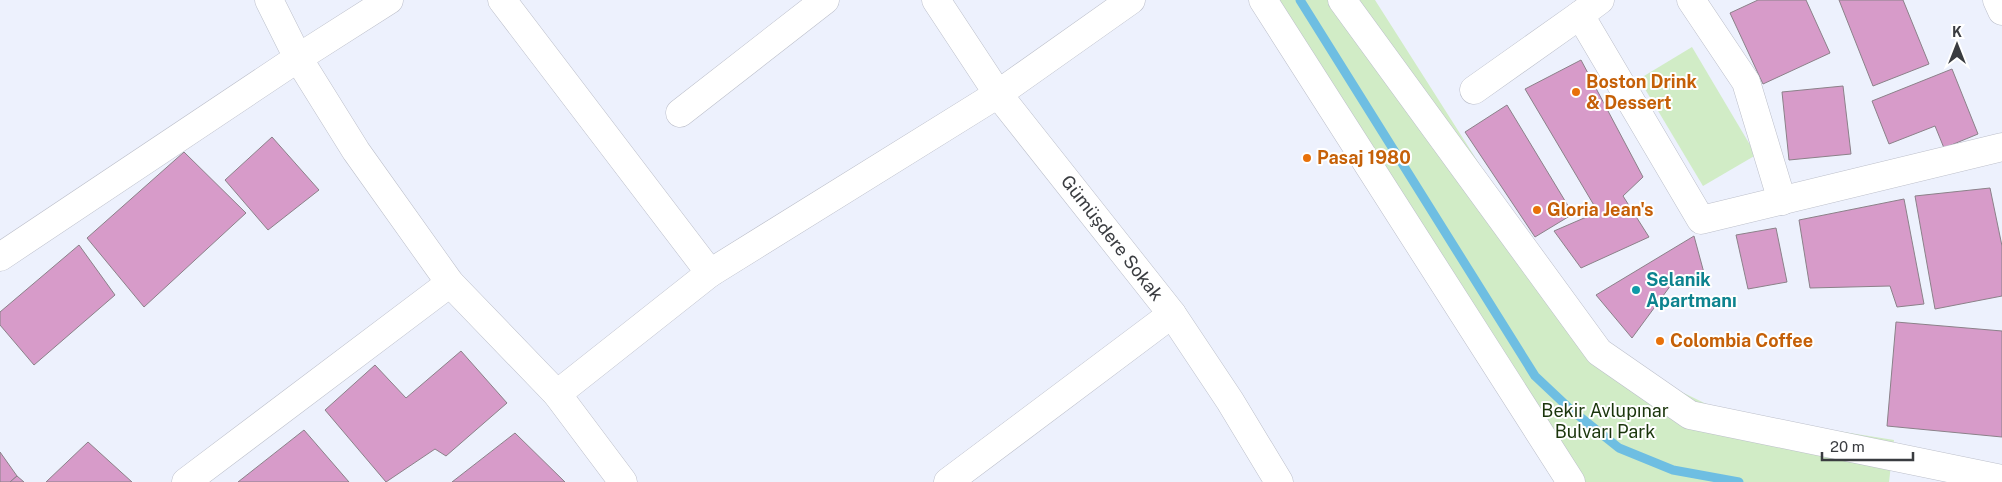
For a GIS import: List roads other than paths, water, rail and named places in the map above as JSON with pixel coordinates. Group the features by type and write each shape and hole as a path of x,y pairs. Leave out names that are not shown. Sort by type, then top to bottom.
{"street":[{"path":"269,0 298,58 356,151 450,283 557,394 623,482"},
{"path":"0,256 298,58 389,0"},
{"path":"502,0 710,273"},
{"path":"680,113 825,0"},
{"name":"Gümüşdere Sokak","path":"936,0 998,94 1172,314 1230,400 1279,482"},
{"path":"557,394 710,273 998,94 1131,0"},
{"path":"1263,0 1570,482"},
{"path":"1342,0 1599,352 1690,415 1992,479"},
{"path":"1691,0 1746,82 1782,201"},
{"path":"1997,0 2002,11"},
{"path":"1474,90 1590,8 1701,220 2002,147"},
{"path":"186,482 450,283"},
{"path":"948,482 1172,314"}],"waterway":[{"path":"1300,0 1535,376 1569,408 1619,448 1673,470 1739,482"}],"place":[{"name":"Boston Drink & Dessert","path":"1576,92"},
{"name":"Pasaj 1980","path":"1307,158"},
{"name":"Gloria Jean's","path":"1537,210"},
{"name":"Selanik Apartmanı","path":"1636,290"},
{"name":"Colombia Coffee","path":"1660,341"}],"park label":[{"name":"Bekir Avlupınar Bulvarı Park","path":"1605,421"}]}
